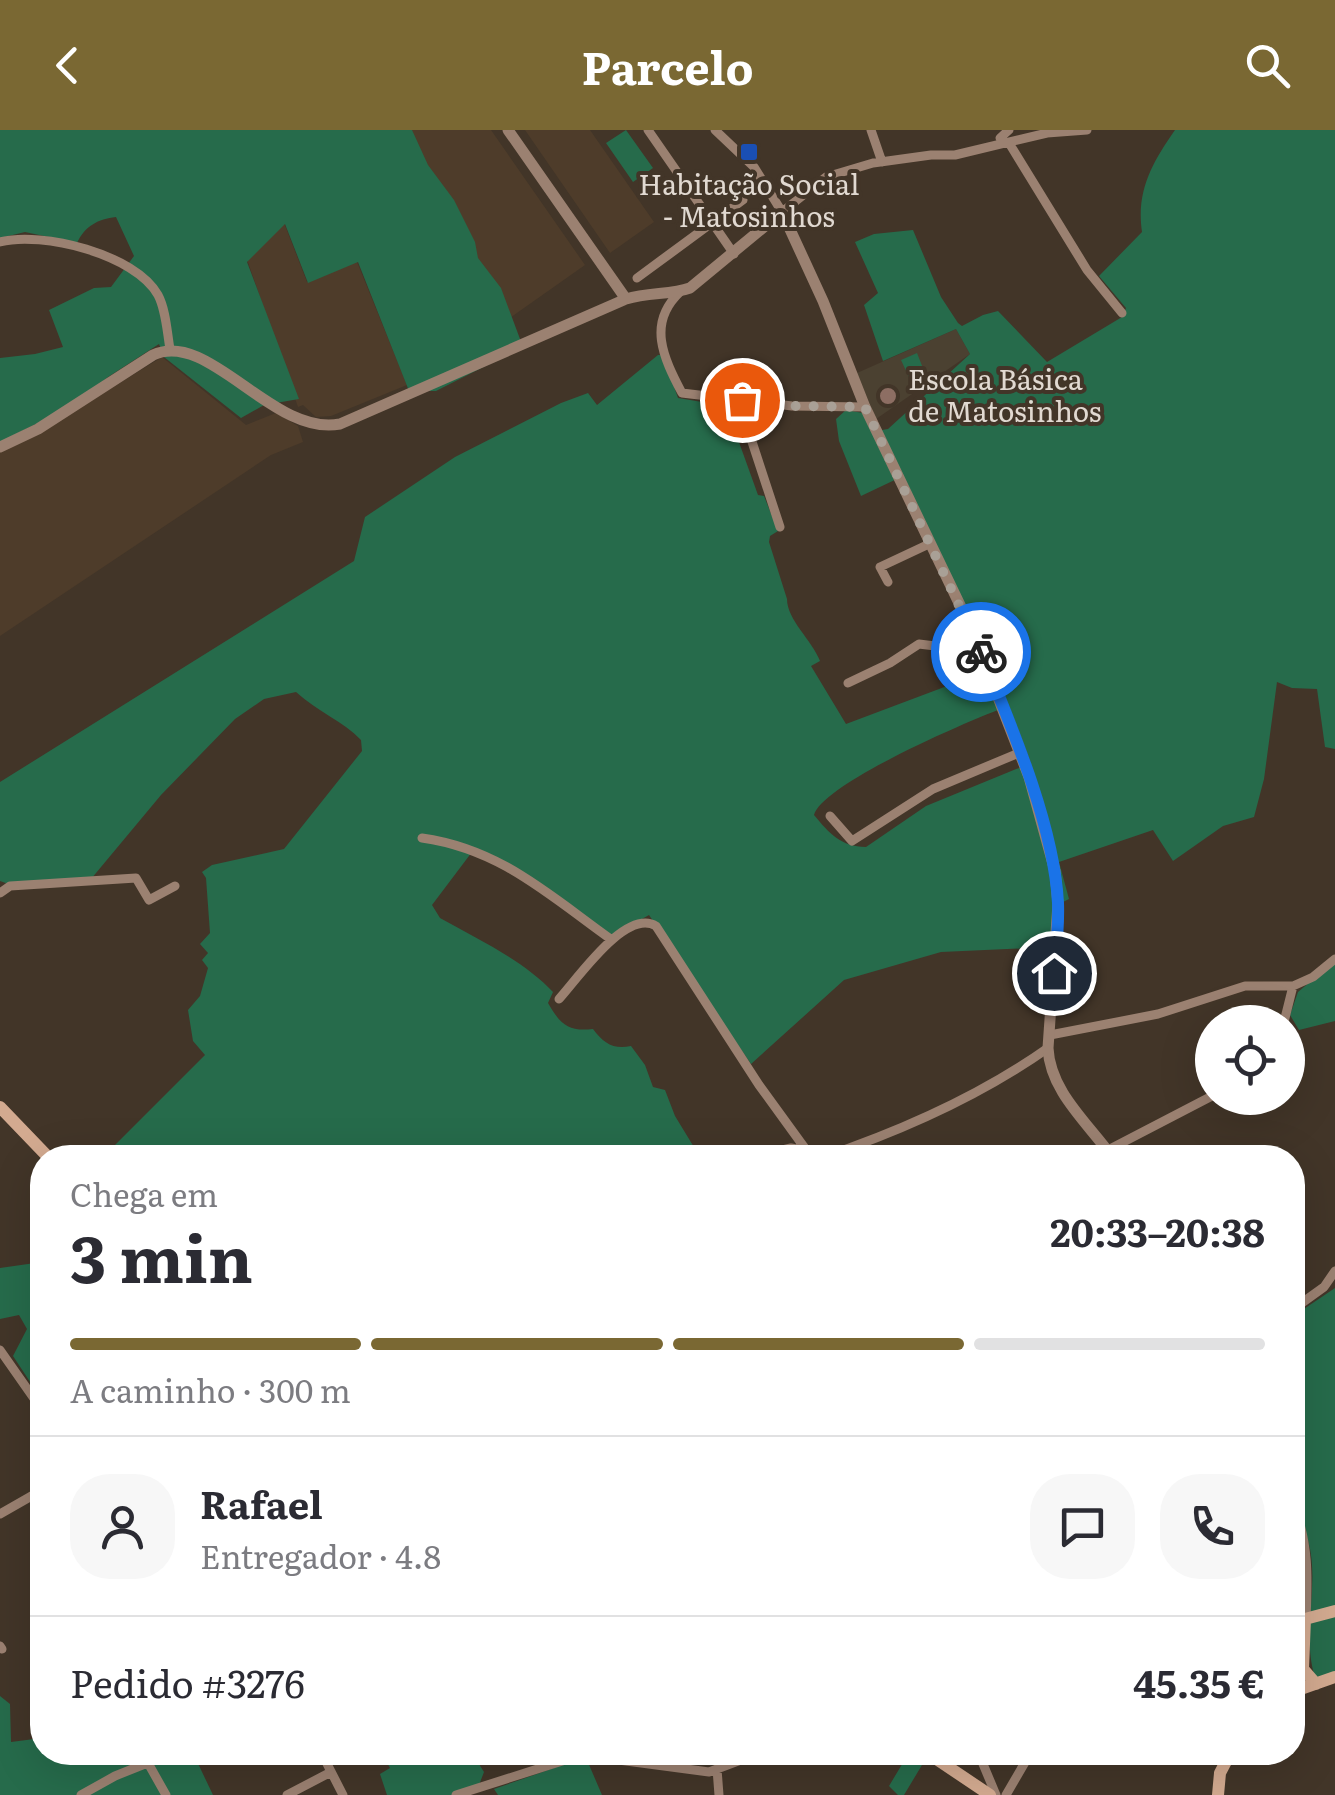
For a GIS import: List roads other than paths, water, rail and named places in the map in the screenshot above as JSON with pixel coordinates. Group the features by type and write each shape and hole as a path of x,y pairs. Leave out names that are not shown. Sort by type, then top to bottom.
{"main road":[{"path":"0,1107 37,1145"},
{"path":"1305,1618 1335,1610"},
{"path":"1305,1672 1316,1684"},
{"path":"1305,1688 1335,1676"},
{"path":"946,1765 993,1795"},
{"path":"1218,1795 1224,1765"}],"street":[{"path":"508,130 626,299"},
{"path":"648,130 734,254"},
{"path":"715,130 754,167 782,212 865,407 970,628 1020,752 1055,871 1058,904 1049,1042 1051,1069 1058,1087 1104,1145"},
{"path":"871,130 882,162"},
{"path":"1005,140 1009,130"},
{"path":"865,407 792,406 682,393 659,333 660,318 680,292 734,254 826,178 882,162 955,155 1005,140 1088,130"},
{"path":"1005,140 1087,270 1122,312"},
{"path":"637,278 742,200"},
{"path":"0,242 24,238 115,259 151,285 162,304 170,348"},
{"path":"0,448 170,348 193,354 301,422 326,427 352,420 626,299 652,292 680,292"},
{"path":"738,399 780,528"},
{"path":"888,582 880,567 929,544"},
{"path":"848,684 919,644 936,646 970,628"},
{"path":"830,816 852,841 934,789 1020,752"},
{"path":"422,838 456,843 494,858 612,940"},
{"path":"0,893 10,886 136,878 149,900 175,886"},
{"path":"559,999 612,940 636,922 647,921 656,926 715,1020 803,1145"},
{"path":"854,1145 960,1102 1014,1072 1049,1042 1246,986 1293,986 1335,960"},
{"path":"1288,1005 1293,986"},
{"path":"1127,1145 1195,1106"},
{"path":"1305,1301 1324,1287 1335,1270"},
{"path":"0,1350 30,1393"},
{"path":"0,1514 30,1497"},
{"path":"1305,1540 1305,1574"},
{"path":"81,1795 143,1765"},
{"path":"149,1765 166,1795"},
{"path":"327,1765 343,1795"},
{"path":"456,1795 550,1765"},
{"path":"656,1765 709,1772 728,1765"},
{"path":"984,1765 993,1795"},
{"path":"1006,1795 1024,1765"},
{"path":"717,1769 719,1795"},
{"path":"287,1795 300,1792 330,1772"}],"place":[{"name":"Habitação Social - Matosinhos","path":"749,152"},
{"name":"Escola Básica de Matosinhos","path":"888,396"}]}
